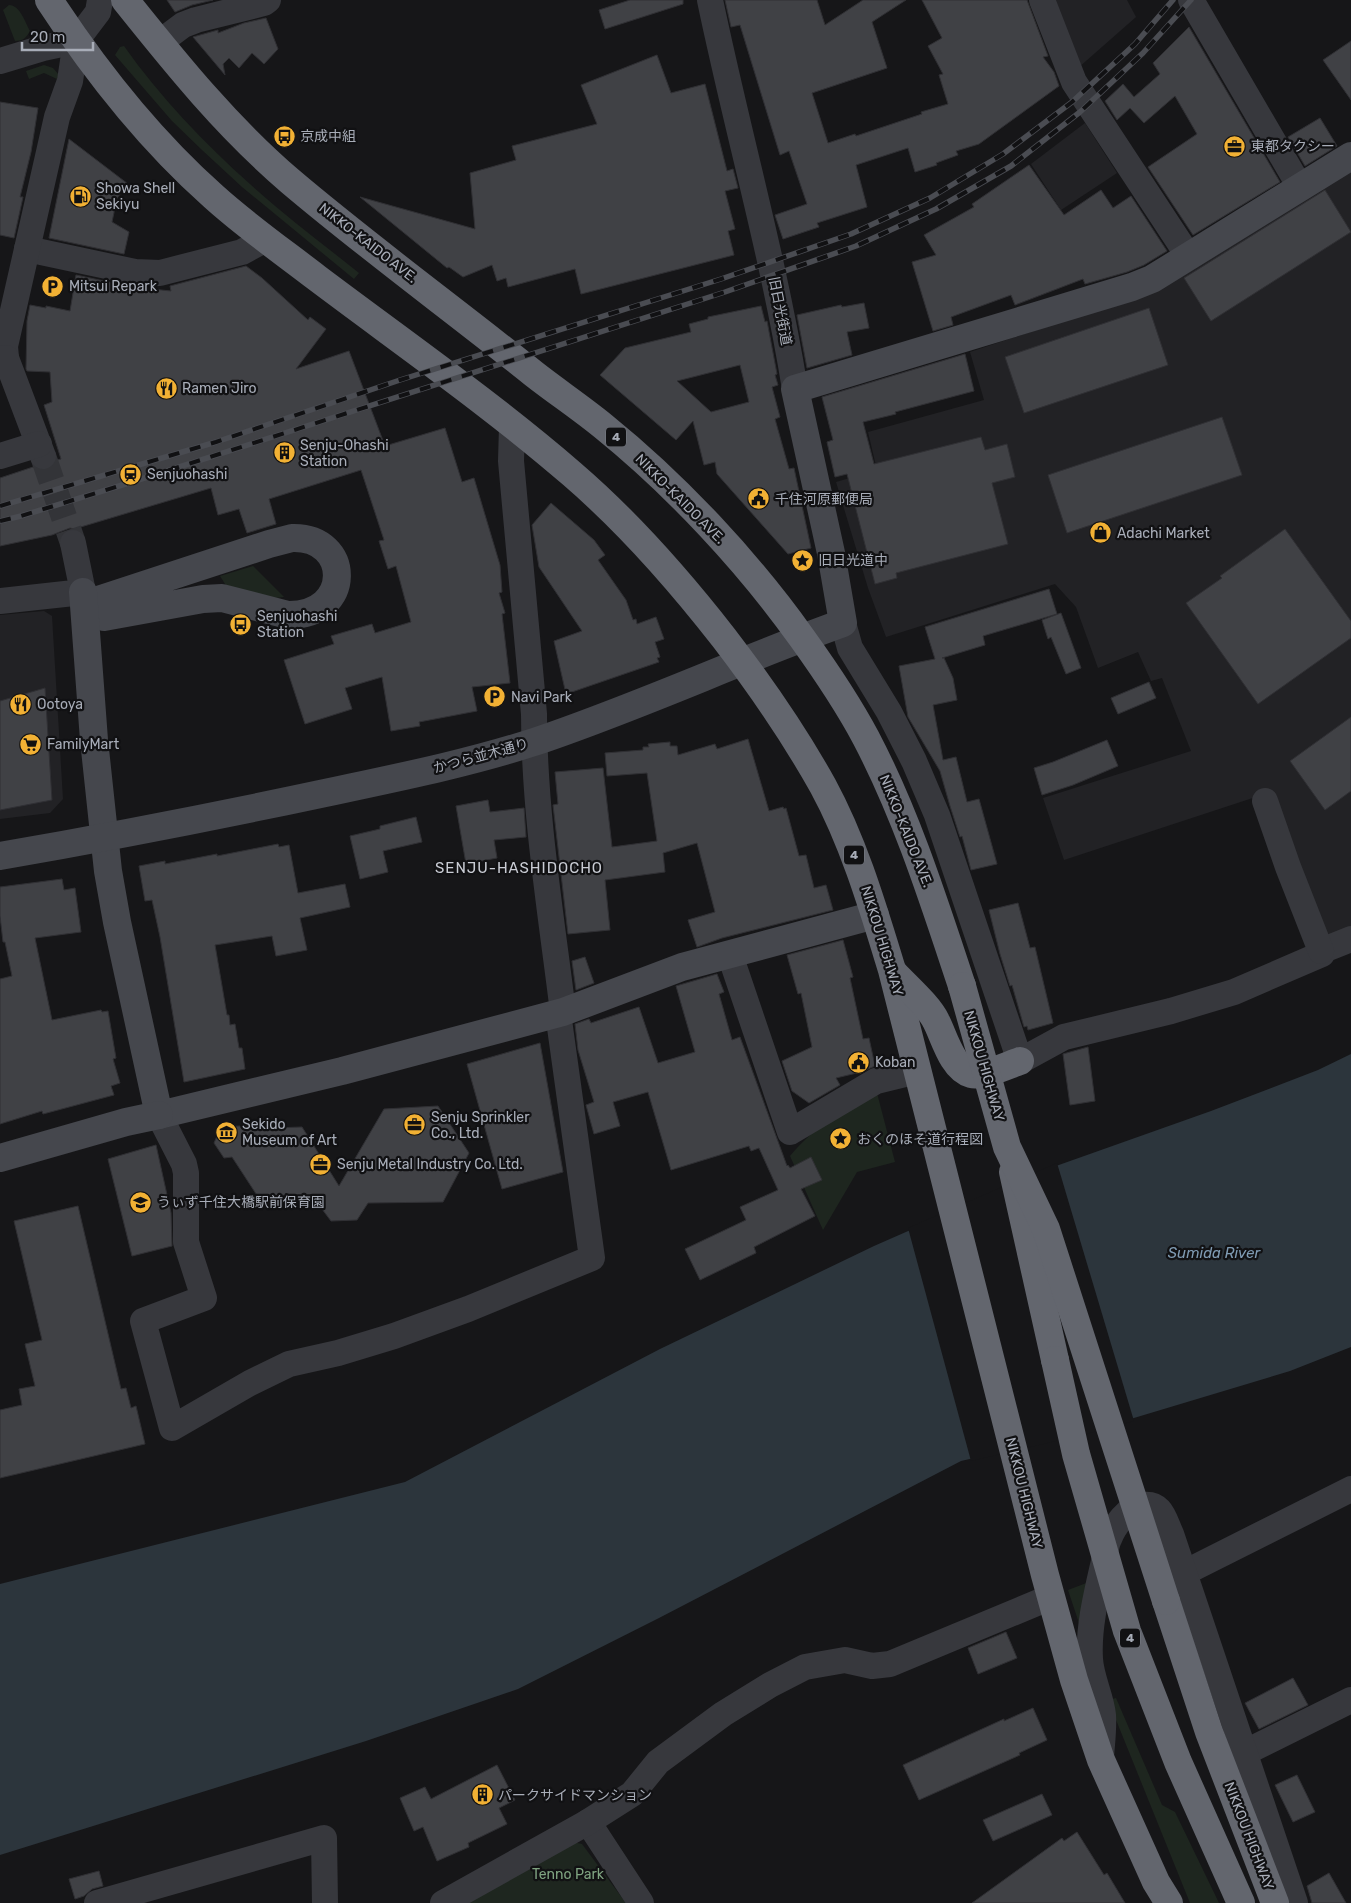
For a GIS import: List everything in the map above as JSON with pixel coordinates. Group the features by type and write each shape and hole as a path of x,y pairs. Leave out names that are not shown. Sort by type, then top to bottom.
{"highway":[{"name":"4","path":"49,0 76,42 120,99 166,151 214,197 572,474 621,519 688,591 742,662"},
{"name":"NIKKO-KAIDO AVE.","path":"125,0 201,94 288,179 469,323 603,426 653,469 761,584 802,638 843,699 866,738 883,773 930,892 962,986"},
{"name":"NIKKOU HIGHWAY","path":"742,662 789,729 824,788 854,855 876,915 918,1070 1018,1470 1074,1680 1101,1760 1156,1882 1169,1903"},
{"path":"892,970 935,1018 952,1056 962,1070 973,1074 988,1072 1020,1061"},
{"name":"NIKKOU HIGHWAY","path":"962,986 1007,1146 1076,1454 1127,1632 1178,1762 1241,1903"},
{"name":"NIKKOU HIGHWAY","path":"1007,1146 1046,1229 1209,1732 1275,1903"}],"street":[{"path":"0,456 41,450 3,358 58,117 70,80 76,42 98,12 100,0"},
{"path":"159,42 183,25 264,3 268,0"},
{"name":"旧日光街道","path":"710,0 730,94 768,252 795,389 831,553 843,623"},
{"path":"1042,0 1074,82 1188,257"},
{"path":"1191,0 1300,187"},
{"path":"0,61 43,48 76,42"},
{"path":"795,389 1132,287 1152,279 1351,156"},
{"path":"27,249 135,272 160,272 242,252 266,239"},
{"path":"73,543 84,600 94,740 108,871 117,922 159,1115 184,1164 186,1173 186,1242 204,1298 143,1321 172,1428 250,1383 289,1364 338,1353 394,1336 468,1309 592,1258 561,1013 544,850 534,742 534,714 511,461 512,426"},
{"path":"0,601 101,599 292,538 303,538 323,546 336,566 338,578 336,590 323,605 312,612 300,615 288,615 222,598 203,599 104,617 84,600"},
{"path":"843,623 850,648 910,752 938,816 1020,1061 1064,1037 1171,1011 1234,992 1322,954 1265,801"},
{"name":"かつら並木通り","path":"0,856 411,774 534,742 702,679 843,623"},
{"path":"0,1158 126,1122 342,1071 561,1013 682,968 876,915"},
{"path":"1321,951 1351,939"},
{"path":"730,955 790,1132 876,1081 918,1070"},
{"path":"1184,1573 1351,1489"},
{"path":"1101,1760 1103,1714 1090,1660 1092,1627 1108,1539 1129,1511 1141,1505 1157,1507 1171,1534 1295,1903"},
{"path":"442,1903 585,1823 632,1794 658,1762 723,1714 770,1685 805,1667 846,1660 872,1666 890,1664 1051,1597"},
{"path":"1244,1753 1351,1700"},
{"path":"585,1823 640,1903"},
{"path":"98,1903 324,1838 325,1903"}],"shaded area":[{"path":"1052,0 1127,0 1136,17 1078,68"},
{"path":"1085,123 1117,173 1061,210 1031,164"},
{"name":"Adachi Market","path":"1351,171 1351,928 1330,937 1323,934 1271,792 1064,860 1043,798 1191,751 1162,678 1151,681 1138,652 1098,668 1076,607 1055,584 886,637 868,588 836,482 877,470 868,432 984,400 970,352 1157,290"},
{"path":"44,611 52,616 63,799 50,813 0,819 0,615"}],"green space":[{"path":"9,5 19,11 30,31 22,40 15,41 3,10"},
{"path":"124,46 152,83 199,136 263,196 359,273 354,279 242,187 172,121 115,55 120,47"},
{"path":"44,65 53,68 59,75 57,79 44,73 29,79 26,71"},
{"path":"253,566 284,597 275,598 227,587 220,576"},
{"path":"877,1093 895,1162 857,1172 823,1230 790,1156 819,1127 841,1111"},
{"path":"1089,1582 1079,1623 1068,1590"},
{"path":"1116,1698 1162,1805 1175,1812 1219,1903 1190,1903 1108,1700"},
{"name":"Tenno Park","path":"568,1841 582,1844 626,1903 462,1903"}],"water":[{"name":"Sumida River","path":"1351,1054 1351,1347 1290,1371 1094,1430 961,1461 518,1689 366,1741 0,1855 0,1584 405,1482 660,1349 874,1246 1056,1166 1211,1111 1318,1070"}],"pier":[{"path":"1057,1163 1134,1421 971,1461 908,1228"}],"building":[{"path":"167,0 213,0 192,5 175,12"},
{"path":"630,0 683,0 683,4 605,29 599,10"},
{"path":"725,0 817,0 825,25 863,0 906,0 872,22 887,68 812,93 828,143 855,134 856,136 948,104 939,75 943,74 928,46 942,38 922,0 1027,0 1048,56 1043,57 1054,72 1059,86 979,144 956,151 958,155 936,163 937,165 915,172 908,148 856,165 867,207 817,223 819,227 783,239 775,215 807,204 789,151 780,155 740,25 731,27"},
{"path":"266,18 278,49 264,64 252,53 239,68 229,58 223,64 225,75 193,37 218,30 218,33 244,23"},
{"path":"1189,27 1280,182 1193,235 1148,167 1197,134 1175,96 1144,123 1130,108 1117,120 1105,101 1123,84 1134,97 1160,74 1153,63"},
{"path":"1351,41 1351,100 1323,60"},
{"path":"657,55 671,93 705,84 727,171 733,169 738,188 725,191 735,229 728,231 734,255 581,294 575,269 508,287 506,278 497,281 492,265 463,277 449,267 447,268 360,197 475,229 470,173 516,160 512,146 597,124 581,85"},
{"path":"0,102 38,108 31,152 20,197 23,197 14,238 0,235"},
{"path":"1320,118 1337,146 1305,166 1288,137"},
{"path":"69,139 128,184 117,198 112,222 129,232 124,254 49,238"},
{"path":"1029,165 1064,215 1101,190 1113,208 1131,196 1167,251 1144,265 1127,272 1085,284 1083,279 1015,305 1011,295 951,317 953,325 933,331 912,262 936,255 924,235 974,207 972,204"},
{"path":"1325,190 1351,232 1211,321 1184,278"},
{"path":"246,266 308,320 310,317 326,329 296,369 349,351 385,446 445,428 462,482 474,478 500,565 502,592 499,593 505,613 502,614 510,683 472,687 477,711 419,722 420,726 391,731 382,677 345,688 352,709 305,724 284,660 334,644 331,636 372,624 375,633 411,622 396,566 388,569 379,541 384,540 361,470 269,499 276,524 247,533 239,509 218,515 211,488 74,529 70,528 52,535 0,546 0,478 33,467 40,471 48,470 54,466 57,460 61,459 44,405 52,402 50,372 27,371 26,369 27,321 30,305 70,311 76,275 132,287 171,291 170,286"},
{"path":"864,303 869,328 847,332 852,355 807,368 797,315 841,305 842,307"},
{"path":"761,306 765,322 767,321 777,374 775,375 778,385 772,387 780,417 775,419 789,469 794,468 811,548 788,554 717,474 715,462 704,465 693,421 676,440 600,375 625,348 691,332 689,324 708,319 708,317","holes":["740,365 749,402 711,412 677,381"]},
{"path":"1149,308 1168,365 1024,413 1005,357"},
{"path":"965,354 974,391 863,422 874,464 981,437 985,450 1007,444 1015,477 992,483 1008,544 896,573 897,578 875,584 847,474 835,477 827,442 833,440 822,397"},
{"path":"1222,417 1242,475 1067,533 1048,475"},
{"path":"551,503 594,540 605,555 598,560 626,600 633,620 636,619 637,624 656,617 664,639 655,642 660,657 657,658 659,662 566,694 554,641 582,631 539,567 532,525"},
{"path":"1285,529 1351,621 1351,638 1258,704 1186,603 1222,578 1220,576"},
{"path":"1049,589 1057,614 983,636 985,645 942,658 944,658 953,678 957,700 933,705 943,760 956,757 967,802 979,799 997,864 971,870 962,836 960,837 940,771 908,717 899,666 935,659 925,627"},
{"path":"1061,613 1081,668 1066,674 1051,637 1048,639 1042,620"},
{"path":"1149,682 1156,698 1118,714 1111,698"},
{"path":"45,688 52,800 0,810 0,701"},
{"path":"1351,717 1351,791 1325,810 1290,761"},
{"path":"748,739 769,811 783,807 784,809 786,808 799,856 806,855 814,888 826,885 833,910 722,938 697,947 688,920 715,912 697,843 663,853 665,872 605,880 610,930 568,934 553,805 558,804 555,772 603,768 612,847 657,841 647,773 607,776 605,753 643,750 643,747 649,747 648,744 670,742 670,746 677,746 678,755 715,744 717,749"},
{"path":"1107,740 1118,766 1073,785 1042,795 1034,768"},
{"path":"488,800 490,812 524,808 526,837 494,840 497,858 466,864 456,806"},
{"path":"416,817 422,842 383,851 388,872 360,879 350,836 380,829 380,826"},
{"path":"278,844 279,847 289,845 298,893 345,884 350,907 300,918 307,950 276,956 272,936 215,945 227,1015 229,1015 230,1025 235,1024 239,1048 242,1048 245,1069 184,1082 160,937 152,900 145,901 139,866 165,861 165,864 217,854 217,856"},
{"path":"62,879 64,890 75,888 81,932 35,938 52,1020 101,1010 102,1012 108,1011 116,1058 113,1059 120,1083 111,1086 114,1095 43,1114 42,1111 0,1124 0,979 12,976 5,942 3,942 0,916 0,887"},
{"path":"1018,903 1030,948 1035,947 1053,1023 1028,1030 1027,1026 1024,1027 1012,985 1010,986 989,910"},
{"path":"843,940 853,977 850,978 863,1039 869,1038 875,1066 861,1072 836,1078 840,1085 809,1103 792,1091 782,1061 812,1047 801,993 798,994 787,955"},
{"path":"585,957 594,983 576,990 572,961"},
{"path":"717,974 724,992 719,994 732,1040 740,1037 787,1166 790,1168 811,1157 822,1180 801,1189 815,1216 754,1247 756,1253 700,1280 685,1249 746,1220 740,1207 778,1190 759,1148 751,1151 749,1146 671,1170 648,1092 613,1102 620,1126 594,1134 586,1105 594,1102 578,1050 575,1024 589,1019 591,1023 639,1007 658,1063 695,1052 676,986"},
{"path":"540,1043 563,1172 502,1189 467,1064"},
{"path":"1088,1047 1095,1101 1070,1105 1063,1054"},
{"path":"438,1106 469,1153 443,1202 368,1203 357,1220 331,1221 316,1201 264,1206 232,1157 224,1158 214,1143 221,1127 240,1126 242,1129 302,1127 339,1186 384,1109"},
{"path":"156,1145 171,1213 172,1246 132,1256 108,1159"},
{"path":"78,1206 121,1389 126,1388 131,1408 136,1406 145,1444 0,1478 0,1410 22,1405 19,1389 35,1386 25,1344 42,1340 14,1221"},
{"path":"1006,1632 1017,1658 978,1674 968,1648"},
{"path":"1293,1678 1308,1705 1259,1729 1245,1703"},
{"path":"1033,1708 1047,1740 1019,1753 1020,1755 919,1800 903,1765 1004,1719 1004,1721"},
{"path":"497,1765 515,1800 499,1808 507,1824 468,1843 469,1847 437,1861 423,1827 414,1831 400,1798 425,1787 431,1799"},
{"path":"1297,1775 1315,1812 1293,1822 1275,1785"},
{"path":"1042,1794 1052,1815 993,1841 983,1820"},
{"path":"1077,1832 1104,1875 1107,1873 1125,1903 972,1903 1062,1838 1064,1841"},
{"path":"99,1871 103,1886 92,1889 84,1896 75,1899 69,1879"},
{"path":"1329,1873 1346,1903 1312,1903 1307,1886"}],"tunnel":[{"path":"43,456 73,543"}],"railway":[{"path":"0,506 216,442 400,380 721,279 851,234 930,198 1003,154 1072,102 1135,44 1173,0"},
{"path":"0,521 132,482 725,292 856,246 936,209 1011,166 1080,112 1143,53 1191,0"}],"place":[{"name":"京成中組","path":"284,136"},
{"name":"東都タクシー","path":"1235,146"},
{"name":"Showa Shell Sekiyu","path":"80,196"},
{"name":"Mitsui Repark","path":"53,286"},
{"name":"Ramen Jiro","path":"166,388"},
{"name":"Senju-Ohashi Station","path":"284,453"},
{"name":"Senjuohashi","path":"131,474"},
{"name":"千住河原郵便局","path":"759,499"},
{"name":"Adachi Market","path":"1101,533"},
{"name":"旧日光道中","path":"802,560"},
{"name":"Senjuohashi Station","path":"241,624"},
{"name":"Navi Park","path":"495,697"},
{"name":"Ootoya","path":"21,704"},
{"name":"FamilyMart","path":"31,744"},
{"name":"Koban","path":"859,1062"},
{"name":"Senju Sprinkler Co., Ltd.","path":"415,1125"},
{"name":"Sekido Museum of Art","path":"226,1132"},
{"name":"おくのほそ道行程図","path":"841,1139"},
{"name":"Senju Metal Industry Co. Ltd.","path":"321,1164"},
{"name":"うぃず千住大橋駅前保育園","path":"141,1202"},
{"name":"パークサイドマンション","path":"482,1795"}],"district":[{"name":"SENJU-HASHIDOCHO","path":"519,868"}]}
